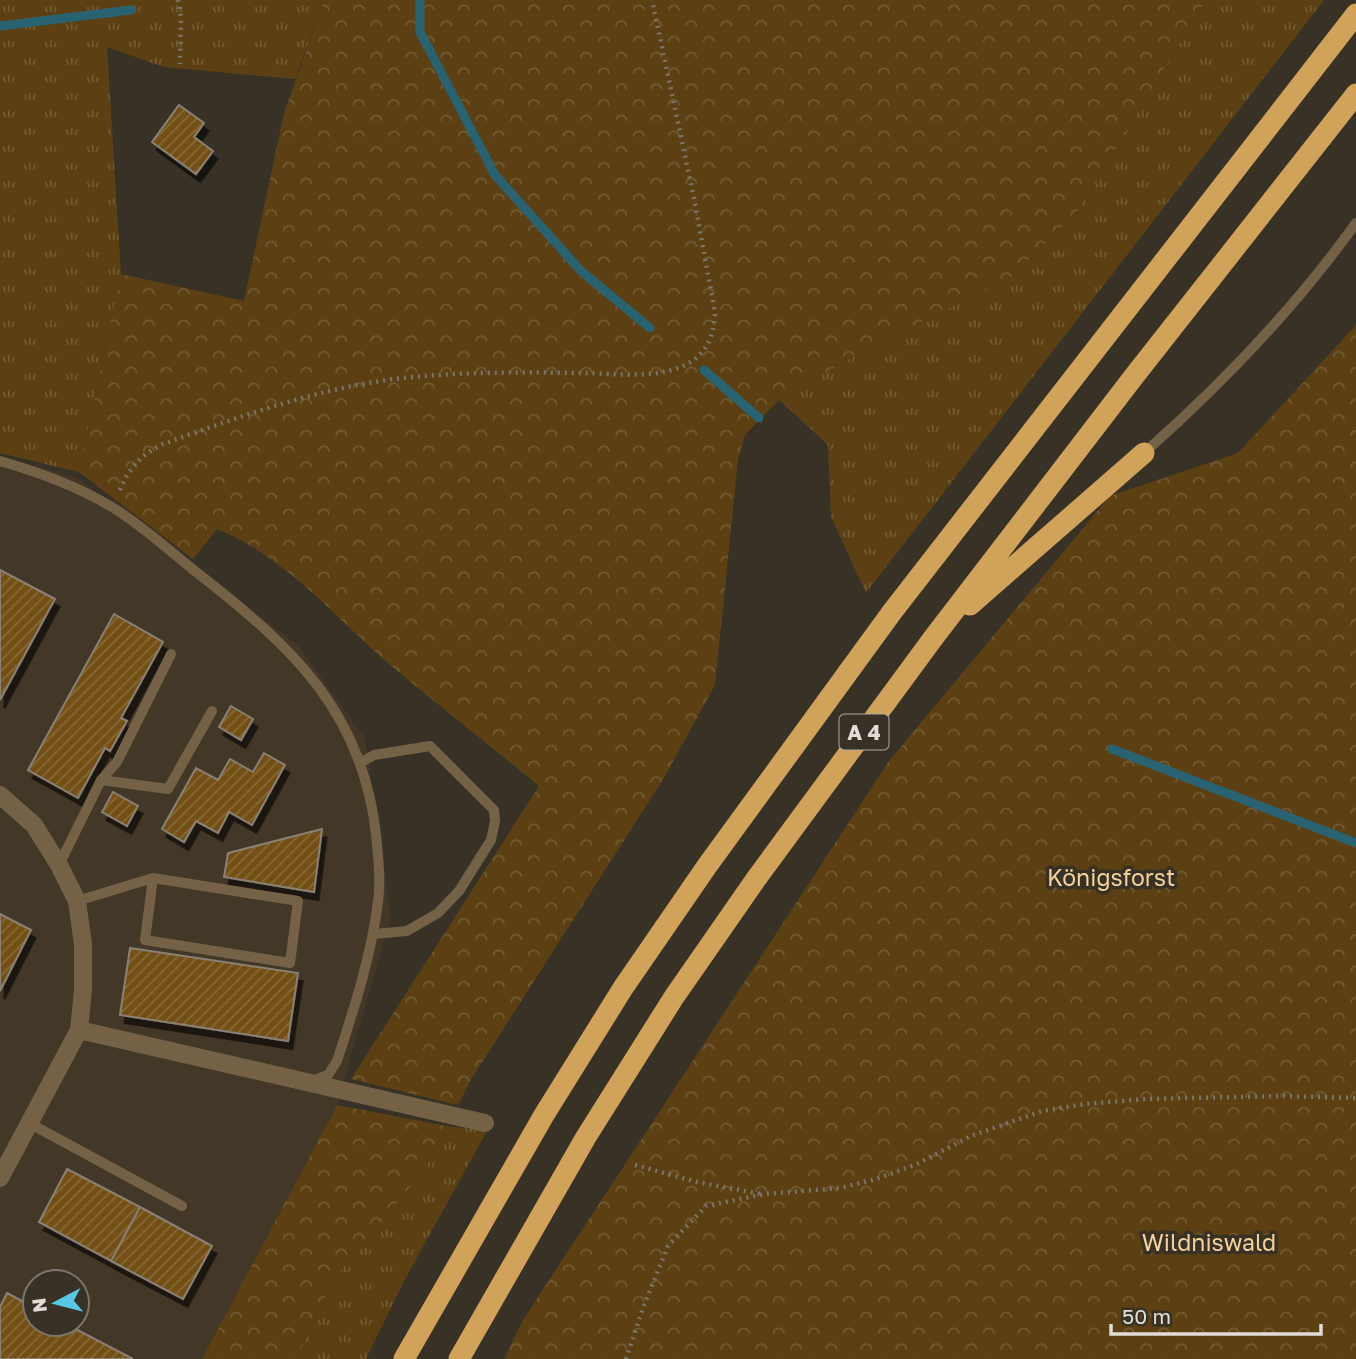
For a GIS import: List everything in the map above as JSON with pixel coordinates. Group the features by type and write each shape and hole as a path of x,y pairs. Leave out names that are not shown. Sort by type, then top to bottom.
{"highway":[{"name":"A 4","path":"404,1359 544,1115 623,988 706,866 892,612 1356,14"},
{"name":"A 4","path":"459,1359 586,1137 674,997 756,879 934,637 1356,94"},
{"path":"934,637 1144,453"}],"street":[{"path":"0,795 34,825 59,865 77,901 83,944 83,990 79,1030 0,1178"},
{"path":"79,1030 485,1122"}],"lane":[{"path":"1144,453 1204,400 1266,335 1356,223"},
{"path":"0,461 63,481 114,508 247,611 304,667 329,701 360,763 373,814 379,865 379,899 364,977 337,1061 328,1075 312,1081"},
{"path":"59,865 101,779 117,762 171,654"},
{"path":"101,779 168,789 212,711"},
{"path":"360,763 374,755 430,746 494,810 491,840 459,891 438,913 407,931 373,934"},
{"path":"77,901 153,878 298,901 290,963 145,940 153,878"},
{"path":"29,1123 182,1206"}],"path":[{"path":"178,0 181,17 180,64"},
{"path":"114,508 129,470 145,453 191,434 336,389 425,376 641,374 685,365 703,353 714,332 715,313 694,198 652,0"},
{"path":"626,1359 668,1246 706,1206 765,1194 840,1188 876,1179 915,1165 1007,1121 1042,1111 1085,1104 1201,1097 1356,1098"},
{"path":"635,1165 697,1182 765,1194"}],"shaded area":[{"path":"0,458 76,477 298,645 365,738 391,917 337,1105 202,1359 0,1359"}],"green space":[{"path":"0,0 324,0 295,79 164,67 107,47 121,274 79,472 0,453"},
{"path":"324,0 1206,0 1077,212 1012,276 856,355 777,402 745,435 738,460 715,685 664,778 472,1078 458,1105 351,1079 539,786 389,664 308,589 265,555 217,529 193,559 79,472 121,274 244,301 284,113"},
{"path":"1206,0 1324,0 866,593 831,517 828,445 779,400 856,355 1012,275 1077,212"},
{"name":"Königsforst","path":"1356,325 1356,1359 504,1359 523,1320 889,761 1110,496 1238,453"},
{"path":"337,1105 447,1126 424,1171 336,1276 296,1359 202,1359"},
{"path":"447,1126 487,1131 403,1283 366,1359 296,1359 336,1276 424,1171"}],"building":[{"path":"179,105 204,123 194,137 213,151 196,174 152,142"},
{"path":"0,570 55,599 0,700"},
{"path":"114,614 163,642 121,718 127,721 110,751 105,748 78,798 28,770"},
{"path":"231,706 253,719 241,740 219,727"},
{"path":"264,753 285,765 252,825 229,812 218,833 196,821 184,842 162,829 196,768 218,780 230,759 253,772"},
{"path":"113,792 138,806 127,826 102,812"},
{"path":"322,829 314,892 224,877 228,853"},
{"path":"0,914 31,930 0,991"},
{"path":"130,948 298,973 288,1041 120,1015"},
{"path":"67,1169 140,1207 111,1261 39,1222"},
{"path":"140,1207 212,1246 183,1299 111,1261"},
{"path":"7,1293 21,1300 21,1338 91,1337 133,1359 0,1359 0,1307"}],"waterway":[{"path":"420,0 420,32 495,175 581,271 650,328"},
{"path":"0,26 131,10"},
{"path":"704,370 759,418"},
{"path":"1112,749 1356,843"}],"park label":[{"name":"Wildniswald","path":"1209,1242"}]}
